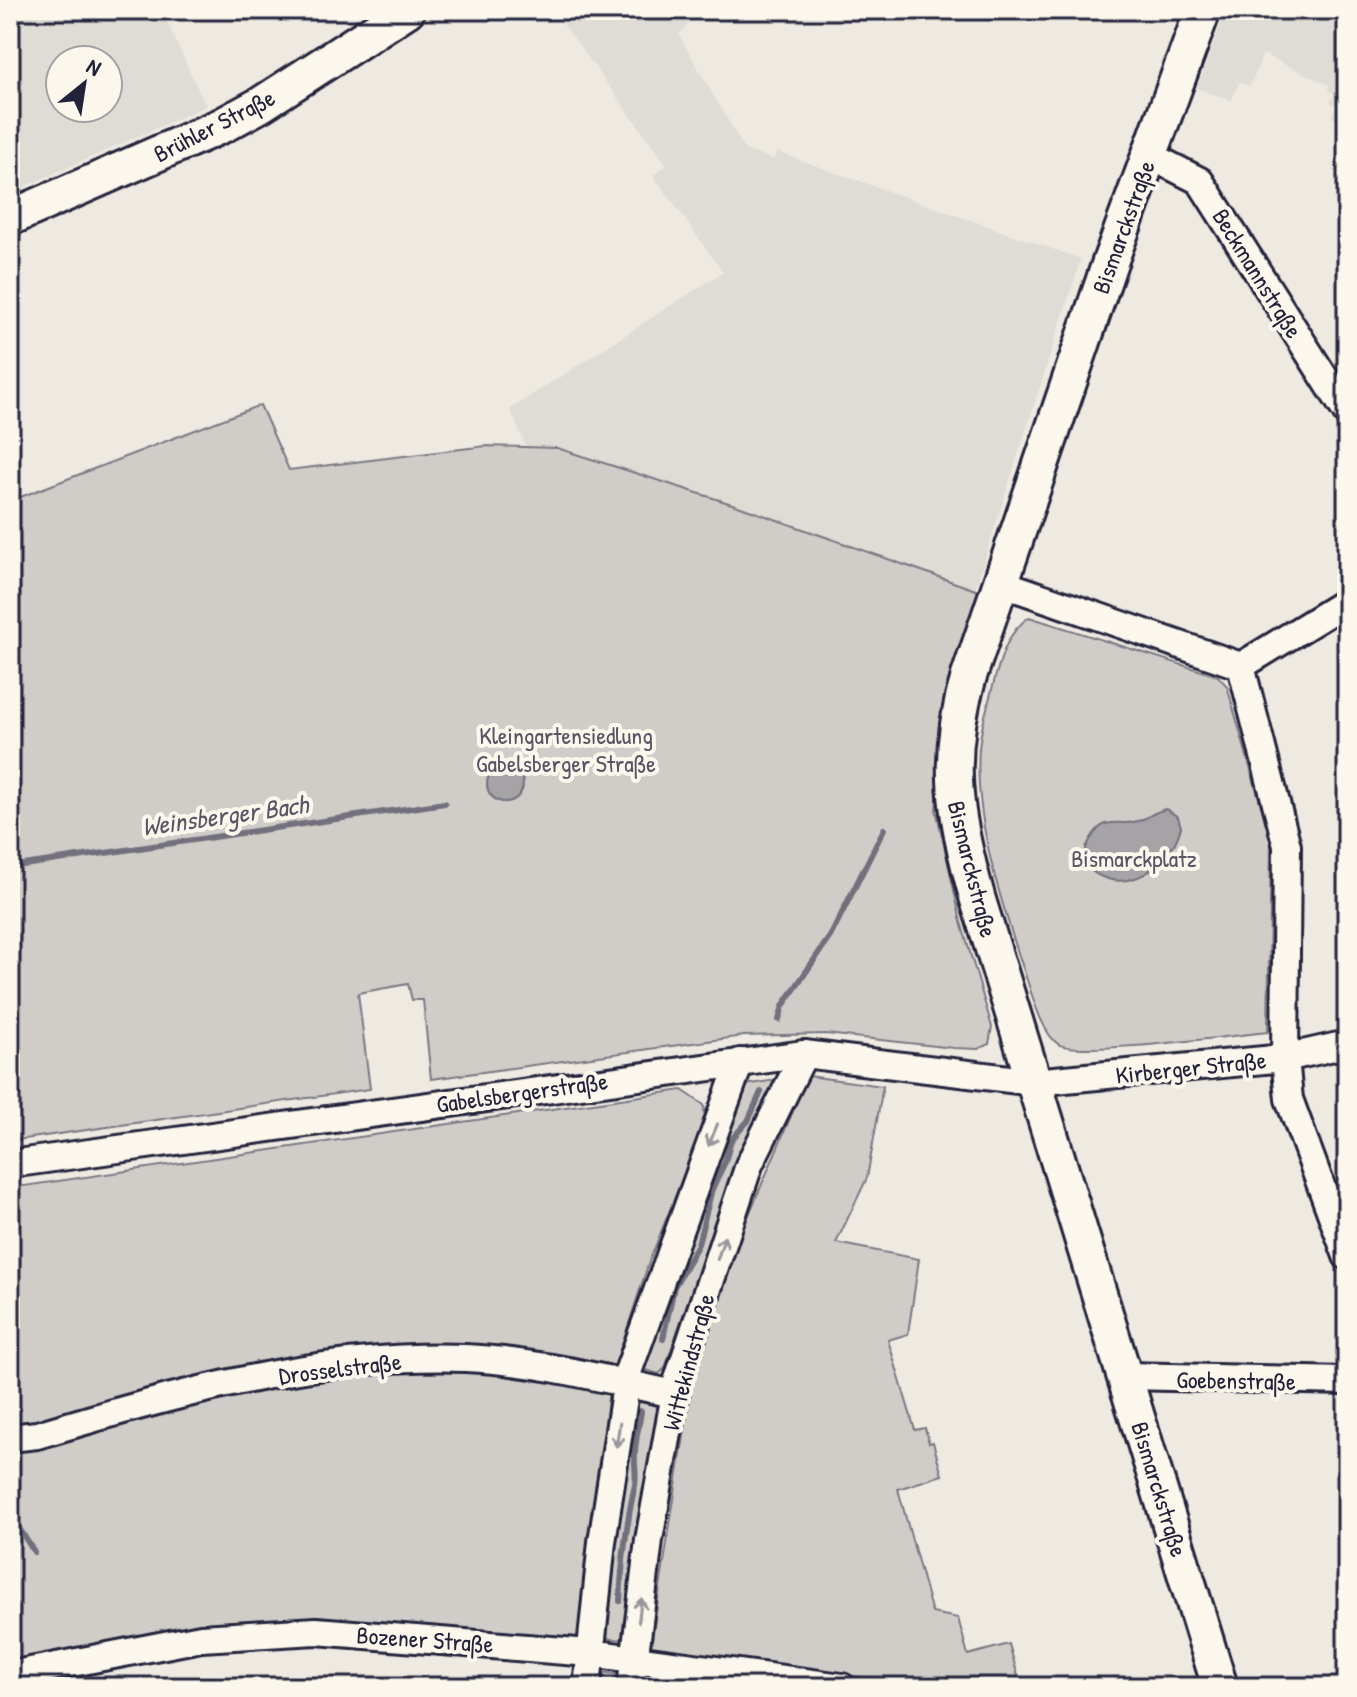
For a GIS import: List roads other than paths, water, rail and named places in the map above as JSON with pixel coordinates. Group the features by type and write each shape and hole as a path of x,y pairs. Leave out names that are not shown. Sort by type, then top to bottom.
{"main road":[{"name":"Brühler Straße","path":"10,218 223,125 260,105 407,10"},
{"name":"Bismarckstraße","path":"1203,10 1149,155 1001,583 959,715 953,754 954,806 970,874 1220,1687"}],"street":[{"name":"Beckmannstraße","path":"1149,155 1200,181 1347,413"},
{"path":"1001,583 1241,666"},
{"path":"1241,666 1347,601"},
{"path":"1241,666 1287,846 1285,1058 1289,1099 1347,1256"},
{"name":"Kirberger Straße","path":"1034,1082 1285,1058 1347,1044"},
{"name":"Gabelsbergerstraße","path":"10,1164 804,1054 1034,1082"},
{"name":"Wittekindstraße","path":"631,1687 649,1540 674,1394 749,1165 804,1054"},
{"name":"Wittekindstraße","path":"587,1687 625,1383 682,1214 740,1062"},
{"name":"Drosselstraße","path":"10,1438 37,1435 220,1385 391,1360 496,1360 674,1394"},
{"name":"Goebenstraße","path":"1126,1376 1347,1381"},
{"name":"Bozener Straße","path":"10,1675 201,1638 316,1631 590,1653 842,1687"}],"waterway":[{"name":"Weinsberger Bach","path":"10,867 445,803"},
{"path":"779,1020 783,1006 831,935 884,829"},
{"path":"663,1339 674,1287 698,1244 712,1189 731,1140 748,1121 761,1092"},
{"path":"620,1601 625,1543 636,1482 635,1449 641,1411"},
{"path":"14,1520 34,1552"},
{"path":"605,1682 607,1687"}],"park label":[{"name":"Kleingartensiedlung Gabelsberger Straße","path":"566,749"},
{"name":"Bismarckplatz","path":"1134,858"}]}
